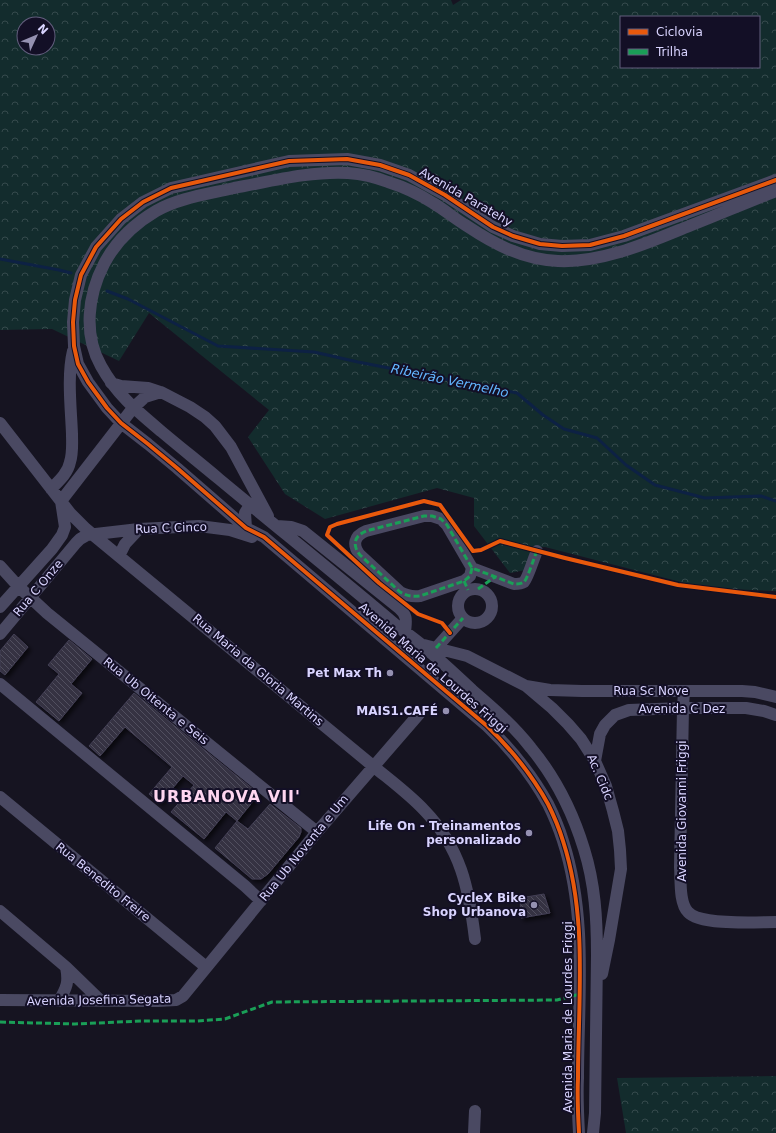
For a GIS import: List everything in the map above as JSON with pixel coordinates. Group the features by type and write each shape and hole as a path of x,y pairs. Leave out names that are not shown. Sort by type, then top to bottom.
{"street":[{"name":"Avenida Paratehy","path":"74,346 73,322 75,300 81,275 96,247 120,219 143,202 171,188 289,161 347,158 380,165 410,175 445,195 492,227 513,236 540,244 562,246 590,245 624,236 776,180"},
{"name":"Avenida Paratehy","path":"94,352 90,332 90,314 93,292 101,269 113,248 128,232 153,213 169,204 206,194 292,177 323,173 349,173 366,175 406,188 433,203 490,241 503,247 528,257 554,261 573,261 600,258 655,240 776,191"},
{"name":"Avenida Maria de Lourdes Friggi","path":"74,346 78,364 88,382 107,408 121,423 177,468 246,528 264,537 487,726 513,752 531,775 548,805 558,828 568,857 578,911 580,986 578,1133"},
{"path":"51,489 64,475 71,462 72,440 70,373 74,346"},
{"name":"Avenida Maria de Lourdes Friggi","path":"94,352 100,366 119,394 133,408 404,632 421,644 506,720 542,763 562,795 572,816 584,848 592,880 597,930 595,1113 593,1133"},
{"path":"112,383 120,386 148,388 161,392 190,407 205,417 215,426 231,447 274,523"},
{"path":"61,501 133,408 145,397 161,392"},
{"name":"Rua Maria da Gloria Martins","path":"0,423 70,513 92,534 407,794 425,811 453,849 462,872 472,910 475,939"},
{"name":"Rua C Onze","path":"0,607 52,549 62,535 64,531 64,523 61,501"},
{"path":"246,528 245,513 250,505"},
{"path":"495,577 470,587 413,597 406,596 360,555 356,550 355,544 361,533 366,531 424,516 432,516 441,519 447,525 472,568 514,584 524,582 537,551"},
{"name":"Rua C Cinco","path":"92,534 139,529 199,526 230,530 238,524 246,528"},
{"path":"119,556 125,544 139,529"},
{"path":"230,530 252,537 264,537"},
{"name":"Rua C Onze","path":"0,634 76,543 80,539 92,534"},
{"name":"Rua Ub Oitenta e Seis","path":"0,566 30,598 63,626 317,832"},
{"path":"470,587 486,594 492,607 485,619 476,623 467,621 458,610 458,600 470,587 472,568"},
{"path":"436,648 463,618"},
{"name":"Ac. Cidc","path":"421,644 467,656 526,686 568,724 585,745 595,761 606,786 613,811 618,831 621,860 621,869 609,940 596,1005"},
{"path":"0,684 236,878 261,901"},
{"name":"Rua Sc Nove","path":"526,686 550,690 576,691 742,691 755,692 776,697"},
{"name":"Avenida Giovanni Friggi","path":"684,691 680,867 681,893 684,905 688,912 697,918 727,922 776,922"},
{"name":"Avenida C Dez","path":"595,761 600,734 605,725 615,715 624,711 635,709 683,708 754,709 776,715"},
{"name":"Rua Ub Noventa e Um","path":"193,985 206,967 317,832 418,714"},
{"name":"Rua Benedito Freire","path":"0,797 206,967"},
{"path":"0,911 66,967 101,1001"},
{"path":"59,1001 68,983 66,967"},
{"name":"Avenida Josefina Segata","path":"0,1000 172,1000 183,996 193,985"},
{"path":"474,1133 475,1111"},
{"path":"595,1113 600,1133"}],"green space":[{"path":"0,0 451,0 453,5 461,0 776,0 776,591 704,588 545,547 533,548 531,569 510,573 474,526 474,498 437,488 325,519 285,494 248,437 269,410 149,313 119,361 52,329 0,330"},
{"path":"776,1076 776,1133 626,1133 617,1078"}],"building":[{"path":"14,634 28,647 5,675 0,671 0,651"},
{"path":"69,640 92,659 71,684 82,693 59,721 36,702 59,674 48,665"},
{"path":"134,693 259,794 237,821 226,812 204,839 171,812 194,785 183,776 160,803 149,794 172,767 125,727 100,756 89,746"},
{"path":"270,804 301,828 301,832 299,837 268,874 261,879 252,879 215,848 237,821 248,829"},
{"name":"CycleX Bike Shop Urbanova","path":"544,894 550,913 521,918 520,898"}],"waterway":[{"name":"Ribeirão Vermelho","path":"0,259 71,273"},
{"name":"Ribeirão Vermelho","path":"107,291 128,299 218,346 314,352 517,393 543,415 564,429 597,438 626,465 655,485 705,498 761,496 776,501"}],"marked path":[{"path":"472,568 470,576 464,581 420,596 410,596 400,592 360,555 355,544 359,535 366,531 424,516 432,516 441,519 447,525 472,568 514,584 519,584 526,580 537,551"},
{"path":"478,589 495,577"},
{"path":"464,581 468,590"},
{"path":"436,648 463,618"},
{"path":"0,1022 75,1024 141,1021 197,1021 225,1019 272,1002 557,1000 580,994"}],"cycle path":[{"path":"579,1133 578,1092 580,959 576,899 571,870 561,836 542,793 520,763 487,726 264,537 246,528 177,468 121,423 107,408 88,382 78,364 74,346 73,322 75,300 81,275 96,247 121,219 143,202 171,188 289,161 347,159 380,165 409,175 445,195 493,227 513,236 540,244 562,246 590,245 624,236 776,180"},
{"path":"450,633 442,623 418,614 379,583 327,535 330,527 424,501 440,505 473,551 481,550 500,541 678,585 776,597"}],"place":[{"name":"Pet Max Th","path":"390,673"},
{"name":"MAIS1.CAFÉ","path":"446,711"},
{"name":"Life On - Treinamentos personalizado","path":"529,833"},
{"name":"CycleX Bike Shop Urbanova","path":"534,905"}],"district":[{"name":"URBANOVA VII'","path":"227,796"}]}
